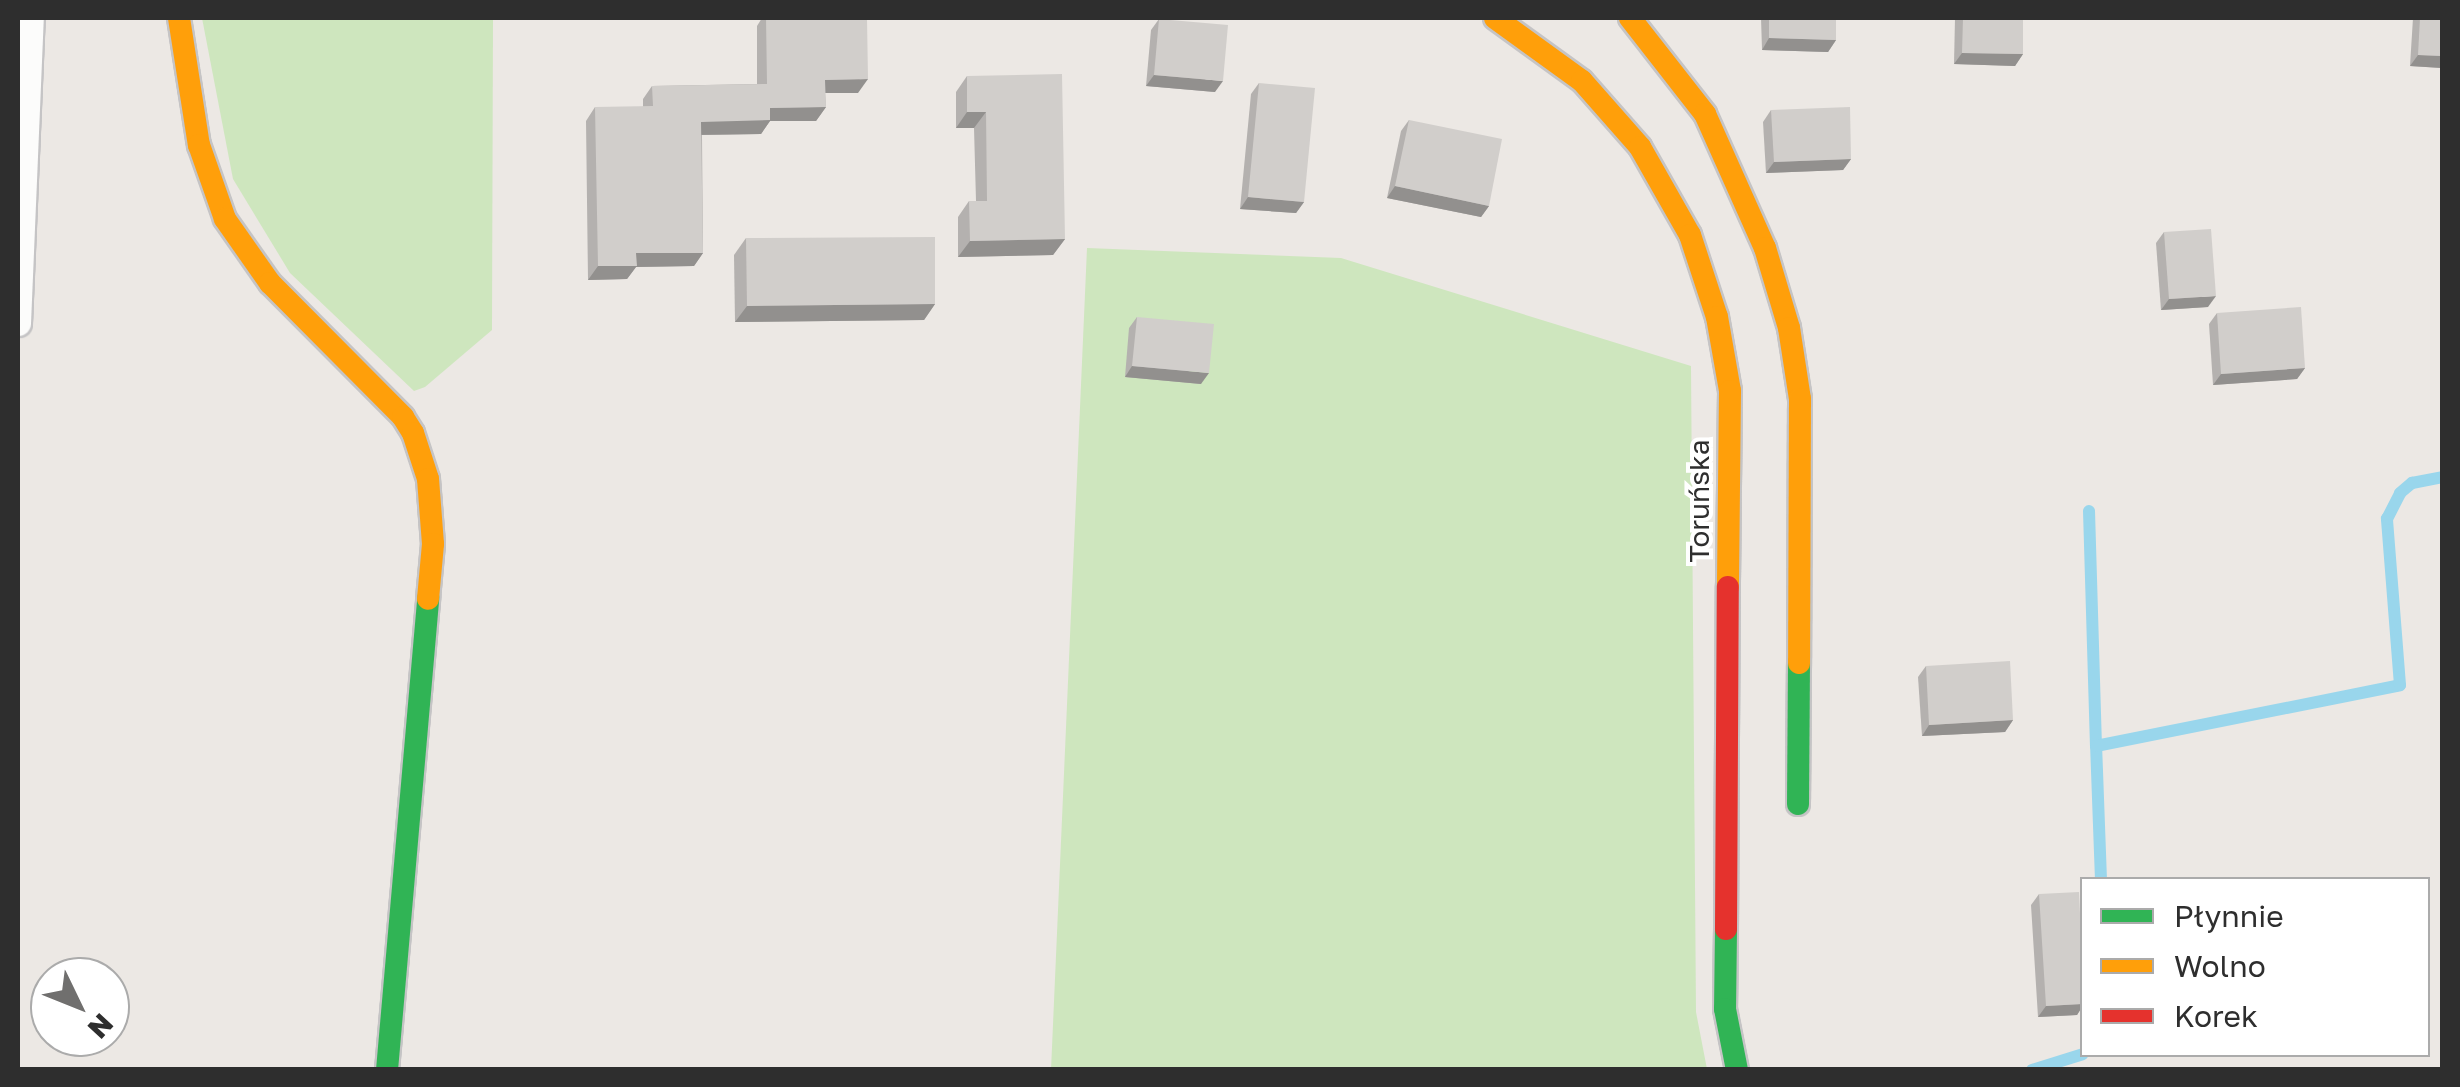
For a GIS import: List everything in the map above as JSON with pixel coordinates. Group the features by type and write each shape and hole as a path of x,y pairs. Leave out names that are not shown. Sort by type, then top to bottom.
{"street":[{"path":"179,18 199,145 225,219 270,283 403,417 428,479 432,544 387,1070"},
{"name":"Toruńska","path":"1495,18 1582,81 1640,147 1690,235 1717,318 1730,391 1725,1009 1737,1070"},
{"path":"1630,18 1705,114 1765,248 1789,328 1800,398 1798,804"}],"lane":[{"path":"18,323 31,18"}],"green space":[{"path":"202,18 493,18 492,330 425,387 414,391 290,273 233,179"},
{"path":"1087,248 1341,258 1691,366 1696,1012 1707,1069 1051,1070"}],"building":[{"path":"766,18 867,18 868,79 825,80 826,107 770,108 770,120 701,122 703,253 636,253 637,266 598,266 595,107 653,106 652,86 767,84"},
{"path":"1769,18 1836,18 1836,40 1769,38"},
{"path":"1963,18 2023,18 2023,54 1962,53"},
{"path":"2420,18 2442,18 2442,56 2418,55"},
{"path":"1159,19 1228,25 1223,81 1154,75"},
{"path":"1062,74 1065,239 970,241 969,201 987,201 986,112 967,112 967,76"},
{"path":"1259,83 1315,88 1304,202 1248,197"},
{"path":"1850,107 1851,159 1774,162 1771,110"},
{"path":"1409,120 1502,139 1489,206 1395,186"},
{"path":"2211,229 2216,296 2169,299 2164,232"},
{"path":"935,237 935,304 747,306 746,238"},
{"path":"2301,307 2305,368 2221,374 2217,313"},
{"path":"1137,317 1214,324 1209,373 1132,366"},
{"path":"2010,661 2013,720 1929,725 1926,666"},
{"path":"2079,892 2080,1004 2046,1006 2039,894"}],"waterway":[{"path":"2101,877 2096,746 2400,685 2387,519 2400,493 2412,483 2442,477"},
{"path":"2089,511 2096,746"},
{"path":"2032,1070 2080,1055"}],"traffic: fast":[{"path":"387,1070 428,599"},
{"path":"1798,804 1799,663"},
{"path":"1726,929 1725,1009 1737,1070"}],"traffic: slow":[{"path":"179,18 199,145 225,219 270,283 403,417 413,433 428,479 433,544 428,599"},
{"path":"1495,18 1582,81 1640,147 1690,235 1717,317 1730,391 1728,587"},
{"path":"1630,18 1705,114 1765,248 1789,328 1800,399 1799,663"}],"traffic: jam":[{"path":"1726,929 1728,587"}]}
